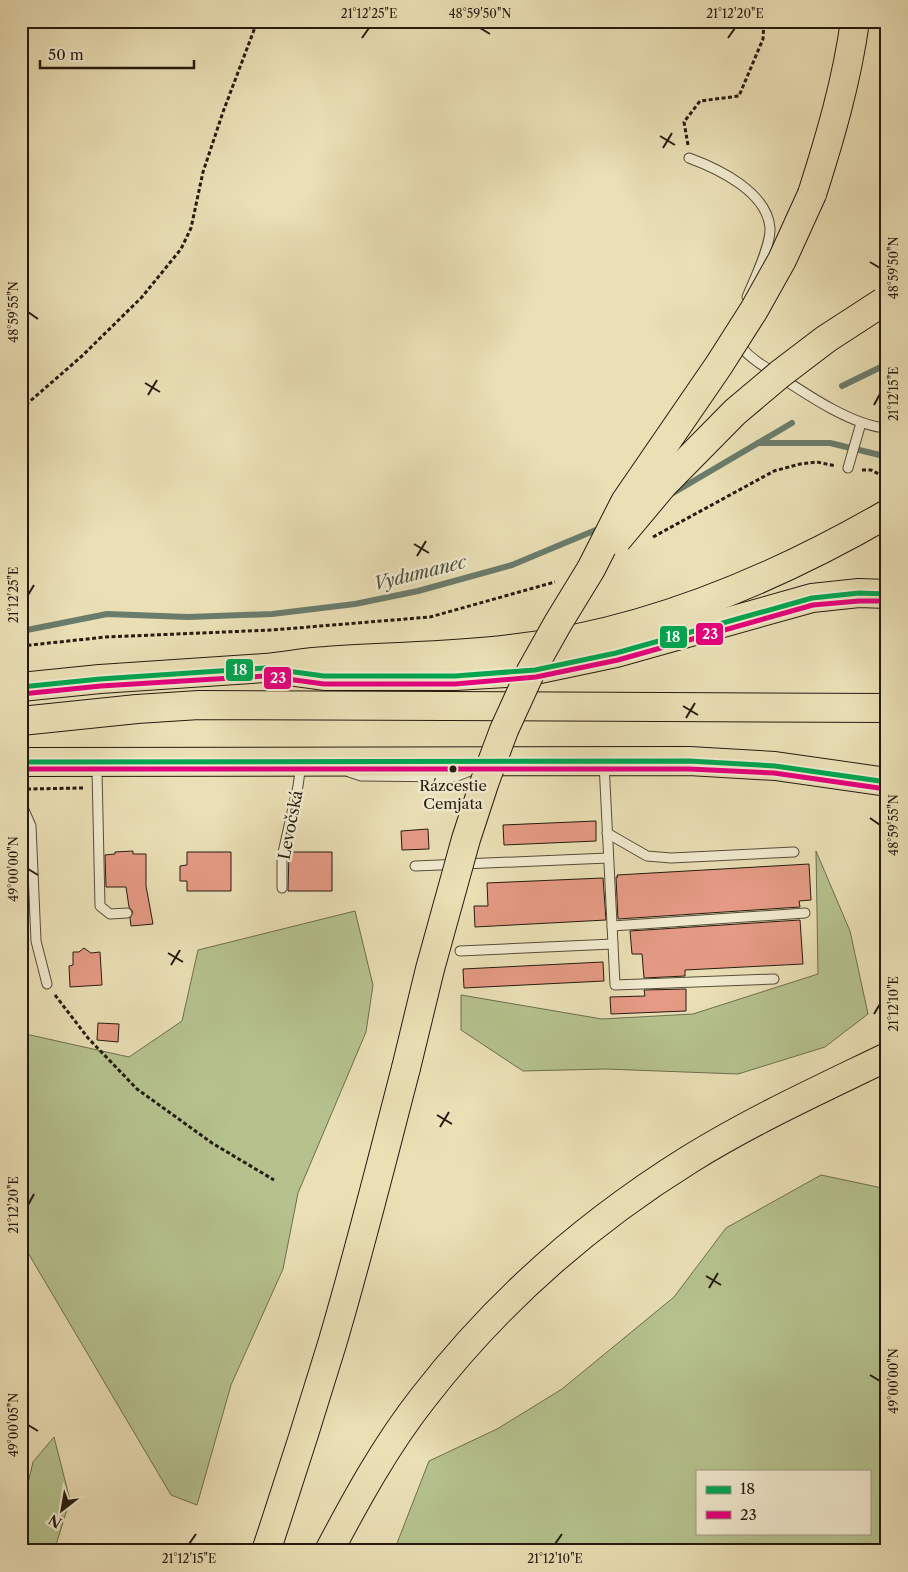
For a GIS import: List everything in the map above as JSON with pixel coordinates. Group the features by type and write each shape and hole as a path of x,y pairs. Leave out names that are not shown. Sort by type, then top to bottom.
{"main road":[{"path":"266,1551 332,1343 466,838 504,730 532,671 558,623 591,569 625,502 719,365 754,310 782,260 812,194 830,138 843,86 855,21"},
{"path":"591,569 663,485 735,412 826,339 887,300"},
{"path":"21,687 100,679 265,668 324,661 443,655 512,649 609,631 676,612 745,586 836,543 887,514"},
{"path":"265,668 324,676 402,677 455,676 535,670 616,653 790,603 812,598 879,589"},
{"path":"21,721 137,709 199,705 887,708"},
{"path":"21,762 690,761 774,766 887,782"},
{"path":"329,1551 362,1489 391,1442 422,1398 465,1346 509,1299 547,1264 596,1224 649,1185 691,1158 748,1126 887,1056"}],"lane":[{"path":"689,158 711,166 748,190 764,208 770,228 768,244 743,309 738,331 740,344 759,363 840,413 861,423 887,428"},
{"path":"850,464 861,423"},
{"name":"Levočská","path":"282,888 282,857 298,786 307,761"},
{"path":"604,761 615,985 774,980"},
{"path":"21,773 143,771 209,762"},
{"path":"97,771 100,906 110,914 127,913"},
{"path":"21,803 31,826 36,941 47,984"},
{"path":"607,833 648,856 671,858 794,852"},
{"path":"415,866 608,858"},
{"path":"612,926 804,913"},
{"path":"460,951 612,944"}],"path":[{"path":"21,409 82,356 142,297 181,249 191,228 203,172 254,30 255,21"},
{"path":"689,158 684,122 700,101 739,96 763,39 764,21"},
{"path":"652,537 774,471 800,464 817,462 850,464 871,470 887,478"},
{"path":"21,646 106,637 272,630 430,617 562,580"},
{"path":"47,984 88,1038 137,1089 212,1143 274,1180"}],"green space":[{"path":"816,851 850,931 868,1014 825,1047 738,1074 605,1069 523,1071 461,1030 461,995 602,1019 693,1014 818,974"},
{"path":"355,911 373,985 366,1032 298,1193 283,1269 231,1385 197,1505 171,1495 21,1241 21,1033 129,1057 182,1021 198,950"},
{"path":"821,1175 887,1189 887,1551 394,1551 429,1461 497,1429 562,1389 674,1297 726,1228"},
{"path":"54,1437 70,1500 54,1551 21,1551 21,1513 33,1462"}],"building":[{"path":"596,821 596,841 504,845 503,825"},
{"path":"428,829 429,849 402,850 401,831"},
{"path":"133,851 133,854 146,854 146,886 153,924 131,926 130,918 133,912 129,907 126,887 106,887 105,855 115,854 115,852"},
{"path":"187,852 231,852 231,891 187,891 187,881 180,881 180,866 187,865"},
{"path":"289,852 332,852 332,891 288,891"},
{"path":"809,864 811,900 799,901 800,907 618,919 617,875"},
{"path":"603,878 606,920 475,927 474,906 488,906 487,883"},
{"path":"800,920 803,964 685,970 685,976 644,978 642,954 632,954 630,931"},
{"path":"84,948 91,953 100,952 102,985 70,987 69,966 73,965 73,952 79,952"},
{"path":"603,962 604,981 464,988 463,969"},
{"path":"686,989 686,1011 611,1014 610,997 645,996 644,990"},
{"path":"98,1023 119,1024 118,1042 97,1040"}],"waterway":[{"name":"Vydumanec","path":"842,386 887,364"},
{"name":"Vydumanec","path":"668,496 792,423"},
{"path":"758,443 830,443 884,456 887,459"},
{"name":"Vydumanec","path":"21,629 27,630 107,614 188,617 272,614 355,604 418,591 512,565 603,527"}],"transit line":[{"name":"18","path":"21,687 100,679 265,668 324,676 455,676 535,670 616,653 812,598 859,593 887,594"},
{"name":"23","path":"22,694 101,686 265,676 324,684 455,684 536,677 618,660 813,605 859,601 887,601"},
{"name":"18","path":"21,762 689,761 775,766 887,782"},
{"name":"23","path":"21,769 689,769 774,773 886,789"}],"place":[{"name":"Rázcestie Cemjata","path":"453,769"}]}
